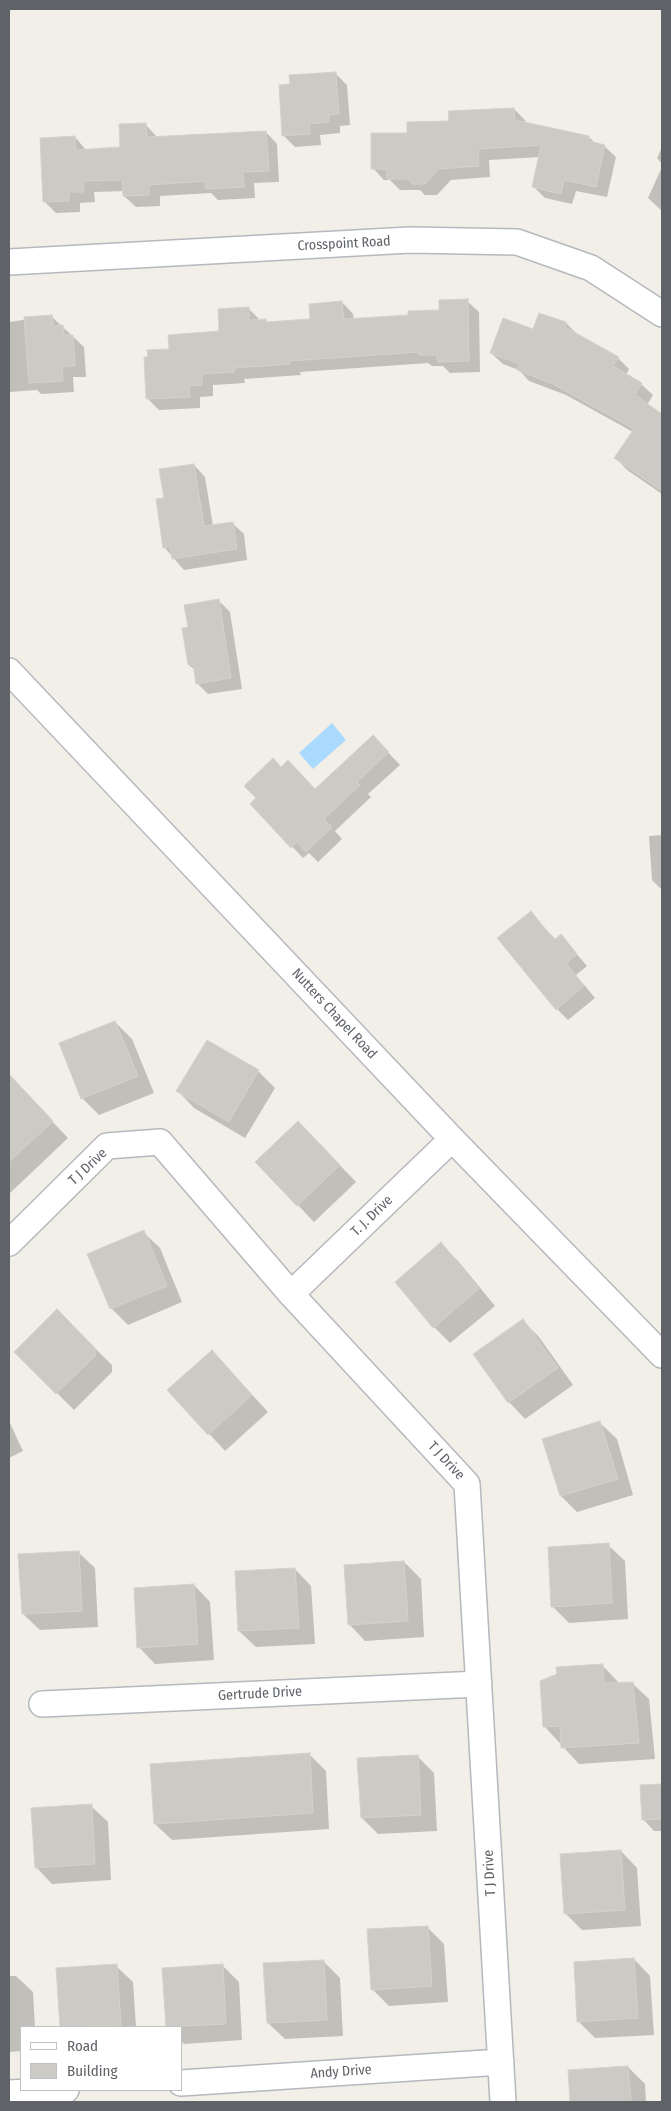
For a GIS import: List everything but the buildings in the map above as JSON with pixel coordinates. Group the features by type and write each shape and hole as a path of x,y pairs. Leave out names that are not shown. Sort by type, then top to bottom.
{"street":[{"name":"Crosspoint Road","path":"9,262 410,240 517,242 591,268 662,314"},
{"name":"Nutters Chapel Road","path":"9,671 452,1139 662,1355"},
{"name":"T. J. Drive","path":"291,1294 452,1139"},
{"name":"T J Drive","path":"9,1243 107,1146 160,1142 291,1294 467,1484 503,2102"},
{"name":"Gertrude Drive","path":"42,1704 479,1684"},
{"name":"Andy Drive","path":"182,2082 501,2062"},
{"path":"9,2093 47,2091"}],"water":[{"path":"332,723 346,740 313,769 299,753"}]}
